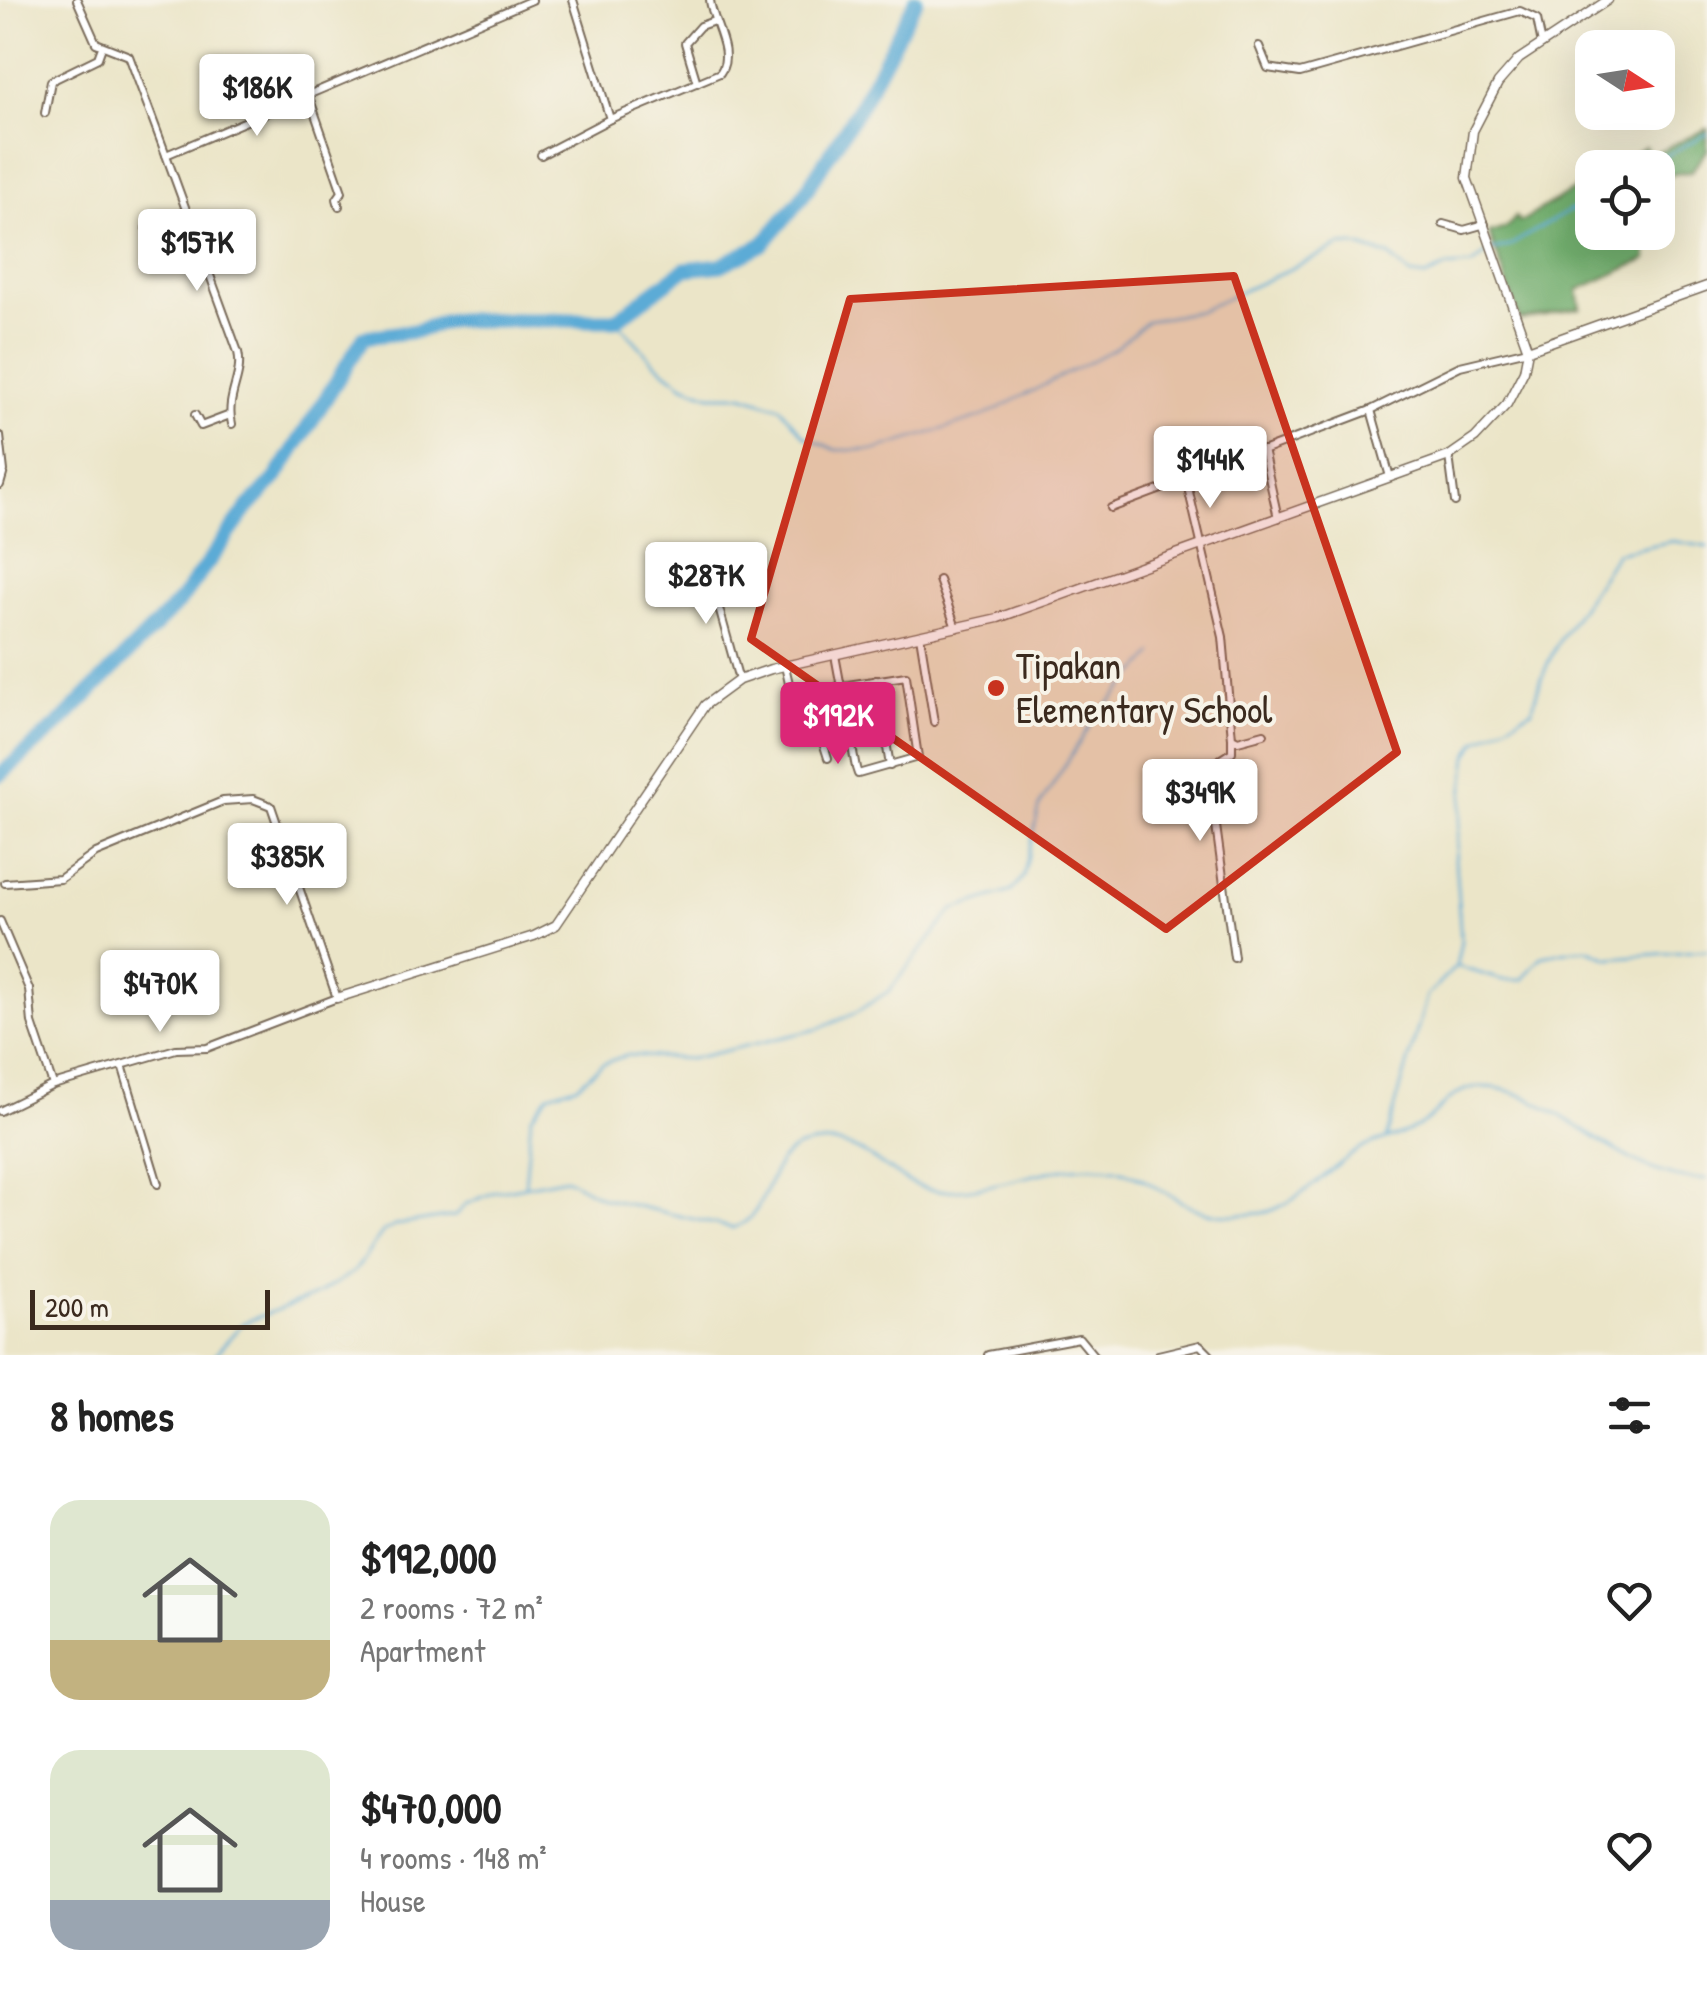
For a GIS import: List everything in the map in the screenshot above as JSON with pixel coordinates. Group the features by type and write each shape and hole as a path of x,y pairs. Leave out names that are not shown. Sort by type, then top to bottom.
{"street":[{"path":"77,0 96,43 129,56 238,352 240,371 228,398 231,420 201,426 195,416"},
{"path":"166,155 241,127 308,94 532,0"},
{"path":"573,0 610,119"},
{"path":"541,155 610,119 720,74 725,66 710,0"},
{"path":"0,1111 53,1085 182,1048 206,1048 336,998 534,936 556,924 705,705 739,680 998,618 1200,549 1449,456 1475,438 1507,404 1524,371 1528,350 1468,178 1473,131 1498,82 1519,60 1608,0"},
{"path":"1259,46 1268,68 1300,73 1520,10 1537,19 1542,44"},
{"path":"697,82 686,39 714,20"},
{"path":"45,112 51,82 98,58 102,47"},
{"path":"308,94 342,192 336,199 339,206"},
{"path":"146,228 186,210"},
{"path":"1443,224 1464,230 1486,224"},
{"path":"1111,508 1371,410 1460,366 1528,350 1707,286"},
{"path":"1371,410 1390,477"},
{"path":"0,436 4,471 0,486"},
{"path":"1264,450 1278,520"},
{"path":"1449,456 1455,502"},
{"path":"1186,480 1223,636 1232,752 1208,766 1234,958"},
{"path":"707,565 739,680"},
{"path":"939,580 956,628"},
{"path":"920,636 934,722"},
{"path":"836,655 841,686 858,774 915,760 920,751 909,679 841,686"},
{"path":"785,666 798,723 816,728 828,758"},
{"path":"876,680 890,766"},
{"path":"1232,738 1238,741 1264,734"},
{"path":"5,883 52,882 96,852 223,802 261,802 272,806 336,998"},
{"path":"0,921 29,989 32,1023 53,1085"},
{"path":"122,1065 158,1184"},
{"path":"988,1355 1079,1338 1093,1355"},
{"path":"1158,1355 1200,1345 1210,1355"}],"highlighted area":[{"path":"1234,276 1397,752 1166,929 751,639 850,299"}],"green space":[{"path":"1707,129 1707,150 1691,172 1675,173 1675,150 1662,150"},
{"path":"1575,189 1575,250 1647,250 1647,259 1578,290 1581,308 1520,320 1489,233 1506,228 1516,217 1520,222"}],"waterway":[{"path":"0,775 58,725 179,602 247,509 276,478 364,337 416,331 451,320 616,320 685,269 721,265 763,244 800,200 857,111 916,0"},
{"path":"1675,151 1707,134"},
{"path":"616,320 653,361 684,385 710,395 742,395 780,407 805,436 836,450 876,450 982,417 1114,349 1147,321 1199,311 1340,246 1354,245 1389,256 1410,275 1425,277 1447,267 1473,265 1488,252 1509,246 1575,209"},
{"path":"1387,1136 1427,996 1456,966 1461,941 1455,860 1468,756 1477,741 1532,710 1557,644 1616,553 1673,541 1707,547"},
{"path":"525,1185 531,1117 549,1094 578,1085 602,1064 627,1055 690,1059 818,1029 853,1014 889,991 953,910 1012,891 1023,877 1040,805 1093,721 1154,654"},
{"path":"1456,966 1502,980 1522,980 1542,956 1572,950 1587,949 1609,958 1707,950"},
{"path":"214,1355 243,1323 316,1295 354,1272 383,1232 396,1225 455,1216 466,1204 495,1192 566,1178 602,1198 732,1228 754,1213 789,1152 824,1143 860,1151 903,1179 934,1190 975,1188 1058,1170 1099,1167 1130,1174 1209,1213 1262,1213 1286,1204 1357,1151 1417,1127 1457,1094 1481,1087 1508,1091 1536,1102 1646,1167 1676,1176 1707,1179"}],"place":[{"name":"Tipakan Elementary School","path":"996,688"}]}
